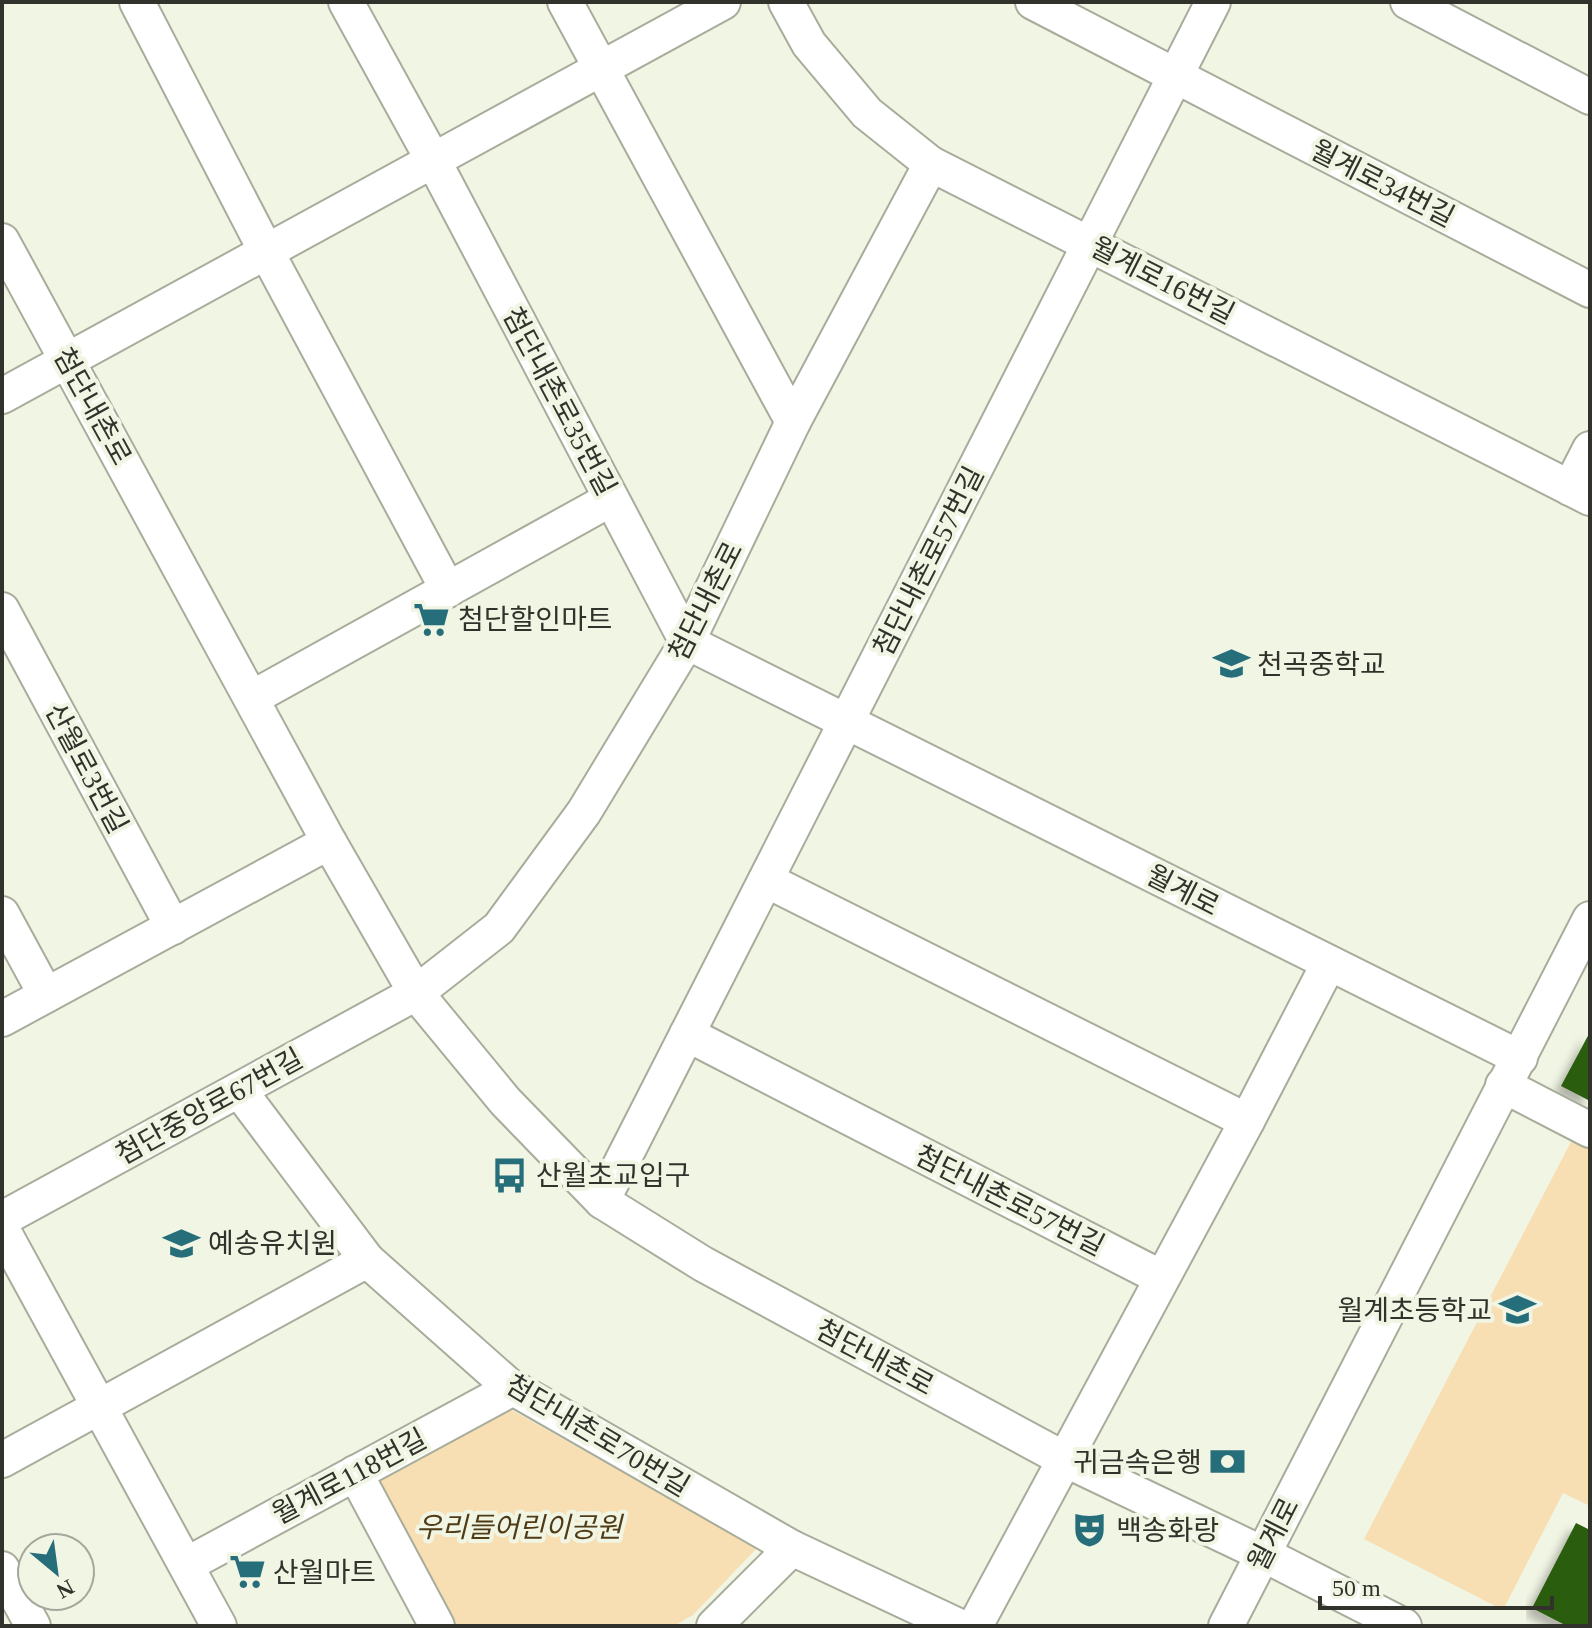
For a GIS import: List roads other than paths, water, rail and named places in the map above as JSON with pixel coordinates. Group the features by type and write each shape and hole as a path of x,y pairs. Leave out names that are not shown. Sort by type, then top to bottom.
{"street":[{"path":"137,2 448,590"},
{"name":"첨단내촌로35번길","path":"346,2 433,160 687,642"},
{"path":"565,2 793,422"},
{"path":"2,396 723,2"},
{"name":"월계로16번길","path":"786,2 809,44 867,113 931,164 1580,493"},
{"name":"월계로34번길","path":"1033,2 1590,290"},
{"path":"1090,243 1213,2"},
{"path":"1408,2 1590,97"},
{"name":"첨단내촌로","path":"416,993 499,928 584,812 687,642 793,422 931,164"},
{"name":"첨단내촌로","path":"2,241 329,842 416,993 505,1101 602,1201 703,1264 1064,1459 1263,1554 1404,1626"},
{"name":"첨단내촌로57번길","path":"602,1201 1090,243"},
{"path":"1580,493 1590,449"},
{"path":"252,698 611,499"},
{"name":"산월로3번길","path":"2,610 173,927"},
{"name":"월계로","path":"687,642 1329,963 1512,1071"},
{"path":"2,1019 329,842"},
{"path":"766,880 1247,1121"},
{"path":"2,914 46,995"},
{"name":"월계로","path":"1226,1626 1590,919"},
{"path":"975,1626 1329,963"},
{"name":"첨단중앙로67번길","path":"2,1219 416,993"},
{"name":"첨단내촌로57번길","path":"687,1034 1162,1278"},
{"path":"1512,1071 1590,1130"},
{"name":"첨단내촌로70번길","path":"239,1090 367,1260 513,1388 792,1548 958,1626"},
{"path":"2,1229 219,1626"},
{"path":"2,1460 367,1260"},
{"name":"월계로118번길","path":"186,1565 513,1388"},
{"path":"355,1473 437,1626"},
{"path":"714,1626 792,1548"},
{"path":"2,1569 33,1626"}],"place":[{"name":"첨단할인마트","path":"432,619"},
{"name":"천곡중학교","path":"1231,664"},
{"name":"산월초교입구","path":"510,1175"},
{"name":"예송유치원","path":"182,1243"},
{"name":"월계초등학교","path":"1518,1310"},
{"name":"귀금속은행","path":"1228,1462"},
{"name":"백송화랑","path":"1090,1530"},
{"name":"산월마트","path":"247,1572"}],"park label":[{"name":"우리들어린이공원","path":"519,1527"}]}
